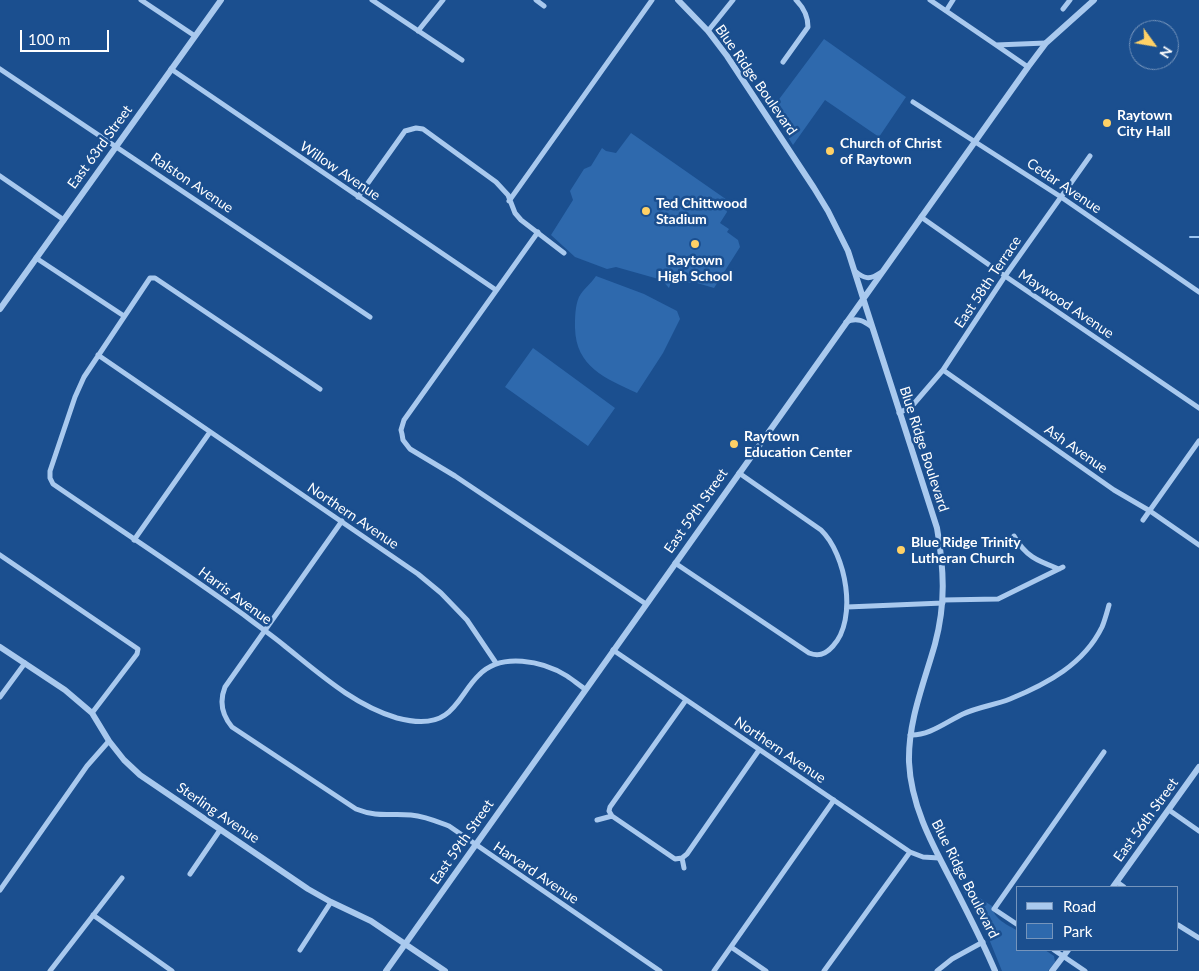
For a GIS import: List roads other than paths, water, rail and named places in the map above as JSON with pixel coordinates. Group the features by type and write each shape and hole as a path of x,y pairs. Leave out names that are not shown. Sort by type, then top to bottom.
{"street":[{"path":"141,0 195,36"},
{"name":"East 63rd Street","path":"0,309 221,0"},
{"path":"372,0 462,60"},
{"path":"418,31 443,0"},
{"path":"536,0 544,6"},
{"path":"509,201 652,0"},
{"name":"Blue Ridge Boulevard","path":"678,0 708,31 727,56 828,210 848,251 937,528 943,564 943,602 935,642 911,724 909,761 915,798 923,824 983,942 995,971"},
{"path":"708,31 733,0"},
{"path":"783,62 808,27 808,22 801,5 796,0"},
{"path":"930,0 1028,67"},
{"path":"946,11 953,0"},
{"path":"1063,9 1070,0"},
{"name":"East 59th Street","path":"386,971 1028,67 1046,43 1094,0"},
{"path":"996,45 1046,43"},
{"name":"Ralston Avenue","path":"0,69 370,317"},
{"name":"Willow Avenue","path":"171,69 496,290"},
{"name":"Cedar Avenue","path":"913,102 1060,197 1199,292"},
{"path":"358,197 405,131 416,128 428,131 496,182 508,195 515,213 521,220 564,253"},
{"name":"East 58th Terrace","path":"899,413 912,406 943,370 1005,276 1090,156"},
{"path":"0,176 64,220"},
{"name":"Maywood Avenue","path":"921,217 1199,408"},
{"path":"538,232 404,420 401,430 403,440 410,448 646,604"},
{"path":"36,258 124,316"},
{"path":"854,270 865,278 872,278 882,271"},
{"path":"98,355 150,278 155,278 320,389"},
{"path":"846,323 858,320 872,327"},
{"name":"Northern Avenue","path":"98,355 418,574 441,593 467,620 496,663"},
{"name":"Harris Avenue","path":"98,355 84,377 75,397 50,475 54,484 213,592 285,646 319,675 360,701 397,718 417,721 434,720 445,716 480,673 496,663"},
{"name":"Ash Avenue","path":"943,370 1114,490 1150,511 1199,545"},
{"path":"134,540 210,432"},
{"path":"1143,520 1199,441"},
{"path":"675,563 809,653 814,655 827,653 836,643 844,627 847,606 840,566 830,538 739,473"},
{"path":"265,631 342,521"},
{"path":"847,606 998,599 1061,568 1029,556 1020,547 1014,536"},
{"path":"0,556 138,649 137,654 92,713"},
{"path":"910,735 922,735 963,714 1010,699 1047,682 1078,660 1089,648 1102,626 1109,605"},
{"name":"Harvard Avenue","path":"265,631 225,687 221,701 226,720 232,727 346,804 362,812 378,816 410,815 429,818 448,826 660,971"},
{"name":"Sterling Avenue","path":"0,646 65,690 92,713 102,727 108,741 140,775 220,830 331,902 371,921 445,971"},
{"name":"Northern Avenue","path":"613,650 910,852 923,857 939,858"},
{"path":"496,663 517,661 544,666 566,675 585,689"},
{"path":"0,698 25,663"},
{"path":"686,700 609,811 612,816 675,859 682,858 687,854 760,750"},
{"path":"0,890 87,766 108,741"},
{"path":"1016,924 994,909 1104,752"},
{"name":"East 56th Street","path":"1115,885 1199,767"},
{"path":"714,971 834,800"},
{"path":"1169,810 1199,830"},
{"path":"597,820 612,816"},
{"path":"190,874 220,830"},
{"path":"824,971 910,852"},
{"path":"682,858 684,868"},
{"path":"50,971 122,878"},
{"path":"300,950 331,902"},
{"path":"93,915 172,971"},
{"path":"1179,926 1199,938"},
{"path":"937,971 952,959 983,942"},
{"path":"730,947 766,971"},
{"path":"1056,951 1085,971"},
{"path":"1052,971 1067,951"}],"waterway":[{"path":"1190,237 1199,237"}],"place":[{"name":"Raytown City Hall","path":"1107,123"},
{"name":"Church of Christ of Raytown","path":"830,151"},
{"name":"Ted Chittwood Stadium","path":"646,211"},
{"name":"Raytown High School","path":"695,244"},
{"name":"Raytown Education Center","path":"734,444"},
{"name":"Blue Ridge Trinity Lutheran Church","path":"901,550"}]}
